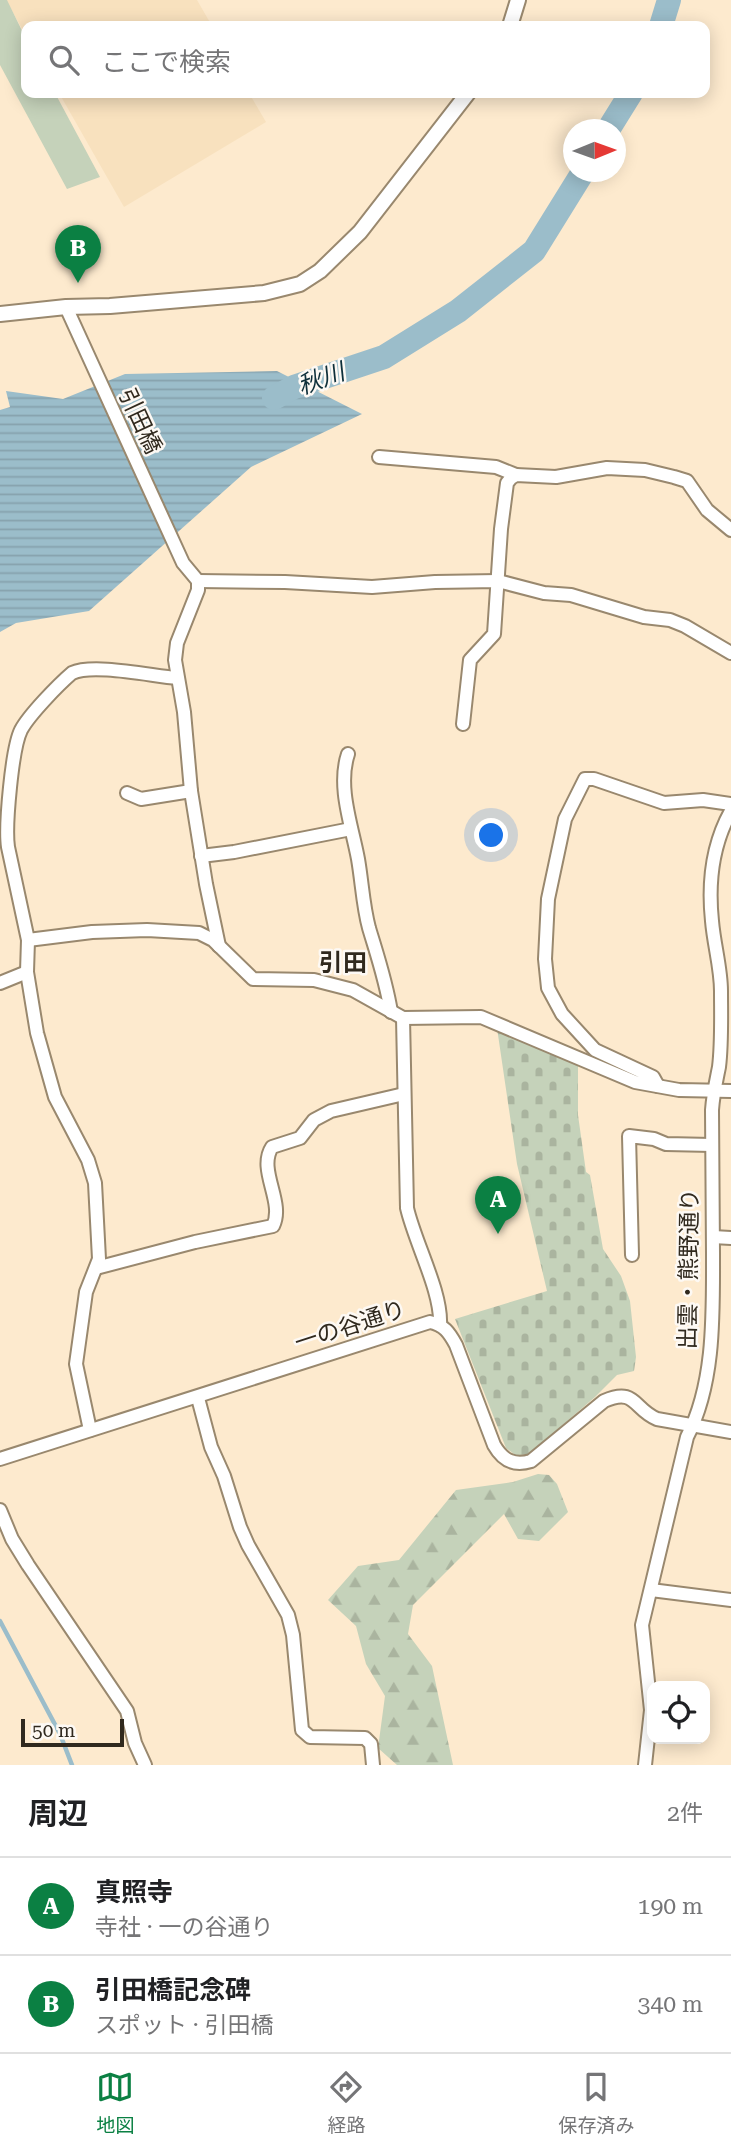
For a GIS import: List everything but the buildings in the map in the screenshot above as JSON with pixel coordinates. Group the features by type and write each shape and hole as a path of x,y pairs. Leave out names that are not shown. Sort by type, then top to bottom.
{"street":[{"path":"512,21 518,0"},
{"path":"0,314 68,313 110,306 264,293 286,289 306,281 329,263 360,232 464,98"},
{"name":"引田橋","path":"68,313 183,563 198,581"},
{"path":"379,457 496,467 516,475 556,477 607,468 645,470 687,481 707,510 731,530"},
{"path":"463,724 470,660 494,634 507,484 510,478 516,475"},
{"path":"219,946 191,791 184,712 175,660 177,643 198,590 198,581 265,581 372,587 446,581 498,581 544,593 570,595 644,617 670,620 731,653"},
{"path":"90,1430 76,1364 86,1292 99,1259 95,1183 88,1160 55,1097 37,1033 27,972 28,940 6,835 17,740 23,727 66,678 78,670 97,669 177,678"},
{"path":"348,754 344,765 344,787 364,905 384,973 391,1012"},
{"path":"658,1086 653,1077 595,1050 562,1014 548,988 545,959 548,899 565,819 585,779 594,779 664,803 703,800 731,804"},
{"path":"127,793 141,799 191,791"},
{"name":"出雲・熊野通り","path":"645,1765 651,1710 642,1625 687,1437 702,1394 713,1324 713,1090 719,1067 721,975 711,919 713,861 715,846 731,811"},
{"path":"201,856 351,829"},
{"path":"28,940 92,932 147,930 199,933 219,946 253,979 314,981 353,990 403,1018 481,1017 635,1082 679,1090 731,1091"},
{"path":"0,983 27,972"},
{"path":"403,1018 407,1208 412,1230 441,1310 440,1325"},
{"path":"96,1268 194,1242 272,1226 275,1213 267,1160 272,1147 300,1138 314,1120 331,1111 404,1094"},
{"path":"632,1255 629,1136 654,1139 666,1144 712,1145"},
{"path":"713,1237 731,1238"},
{"name":"一の谷通り","path":"0,1459 423,1324 440,1325 449,1332 494,1446 508,1461 521,1464 531,1461 604,1401 618,1395 628,1396 649,1416 657,1419 731,1432"},
{"path":"198,1398 211,1447 224,1476 240,1527 288,1615 293,1634 302,1730 310,1737 365,1738 371,1744 373,1765"},
{"path":"0,1510 22,1556 127,1711 135,1743 145,1765"},
{"path":"651,1590 731,1600"}],"shaded area":[{"path":"6,0 197,0 209,21 21,21 21,27"},
{"path":"62,98 252,98 266,122 124,207"}],"green space":[{"path":"0,0 7,0 21,29 21,98 58,98 100,177 67,189 0,65"},
{"path":"497,1028 578,1066 578,1115 586,1172 590,1175 603,1249 621,1276 630,1301 636,1357 634,1371 617,1375 528,1455 518,1457 506,1448 455,1319 547,1291 517,1164"},
{"path":"538,1474 549,1475 557,1484 568,1512 539,1541 518,1539 504,1514 413,1605 408,1634 432,1666 453,1765 397,1765 378,1748 385,1696 366,1664 356,1626 328,1600 358,1566 399,1560 456,1490 513,1482"}],"water":[{"path":"277,371 362,414 251,467 89,611 16,623 0,632 0,410 10,407 6,391 63,399 125,374"}],"waterway":[{"name":"秋川","path":"663,21 669,0"},
{"name":"秋川","path":"615,119 628,98"},
{"name":"秋川","path":"274,398 294,387 384,357 458,311 534,251 577,182"},
{"path":"0,1621 60,1734 72,1765"}],"place":[{"name":"引田橋記念碑","path":"78,283"},
{"name":"真照寺","path":"498,1234"}],"district":[{"name":"引田","path":"343,963"}]}
